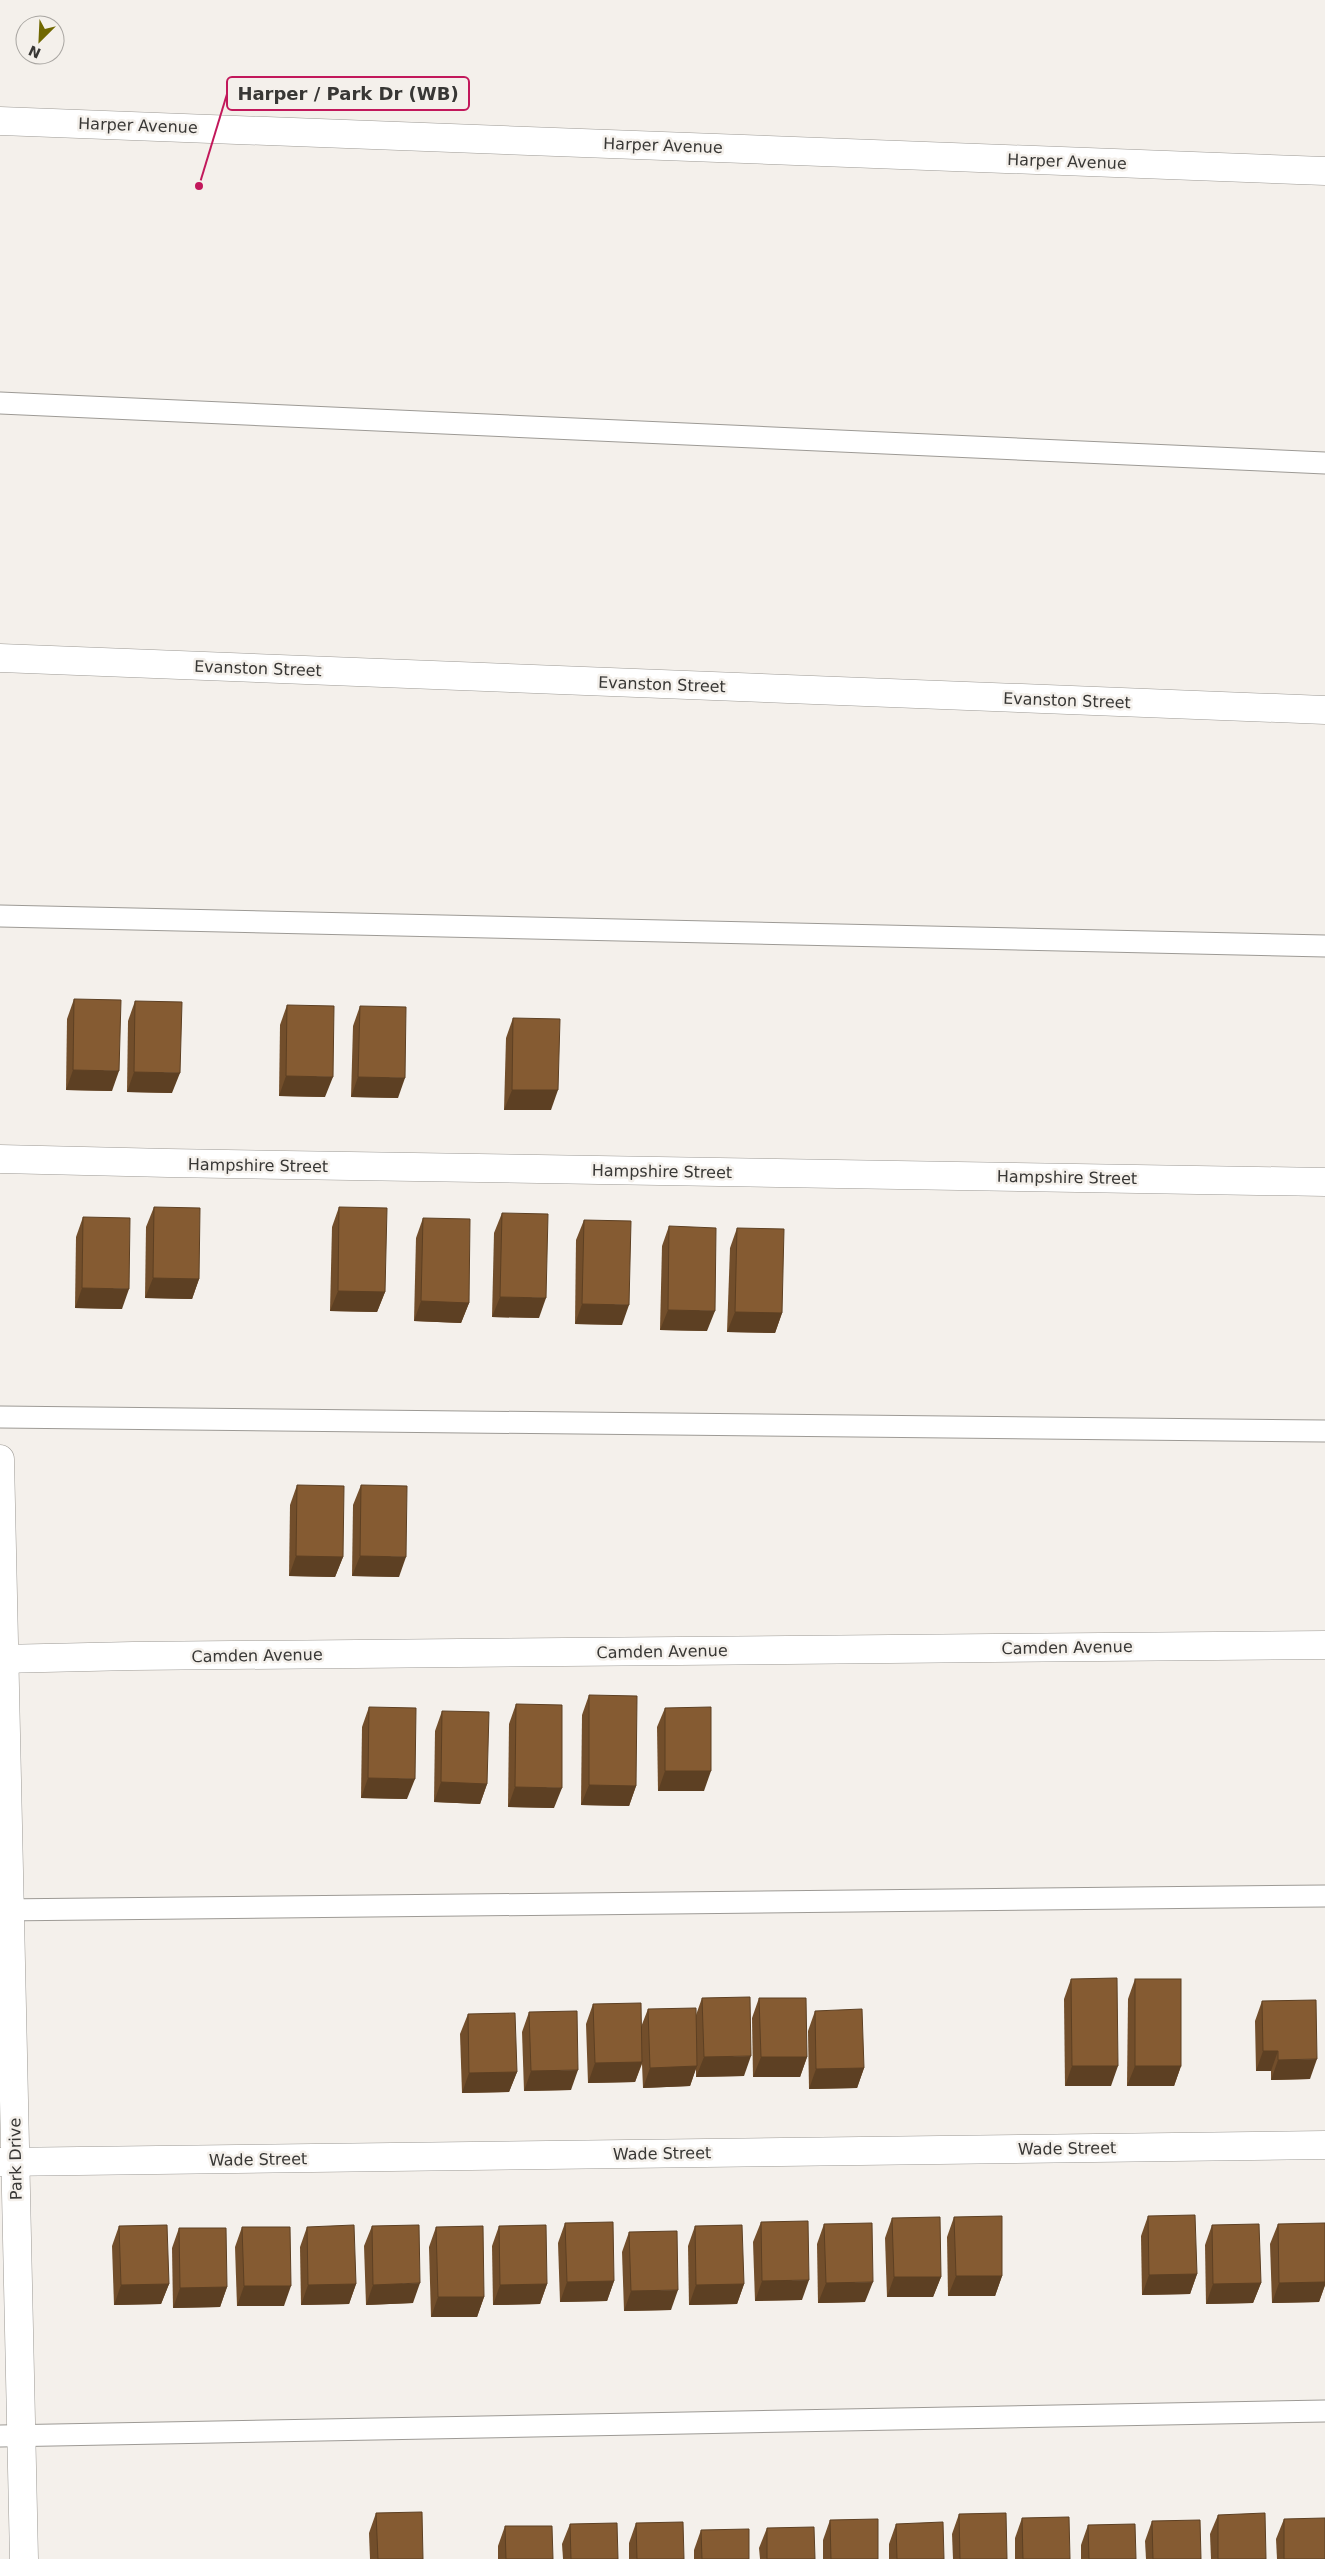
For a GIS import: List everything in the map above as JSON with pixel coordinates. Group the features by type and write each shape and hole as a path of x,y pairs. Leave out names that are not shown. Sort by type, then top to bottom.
{"street":[{"name":"Harper Avenue","path":"0,122 1325,171"},
{"name":"Evanston Street","path":"0,658 1325,710"},
{"name":"Hampshire Street","path":"0,1159 168,1164 1325,1182"},
{"name":"Park Drive","path":"0,1460 11,2435 24,2559"},
{"name":"Camden Avenue","path":"2,1659 133,1656 1325,1645"},
{"name":"Wade Street","path":"8,2162 1325,2145"}],"lane":[{"path":"0,403 1325,463"},
{"path":"0,916 1325,946"},
{"path":"0,1417 1325,1431"},
{"path":"5,1910 1325,1896"},
{"path":"11,2435 1325,2411"}],"building":[{"path":"74,999 121,1000 119,1071 73,1070"},
{"path":"135,1001 182,1002 180,1073 134,1072"},
{"path":"287,1005 334,1006 333,1077 286,1076"},
{"path":"360,1006 406,1007 405,1078 358,1077"},
{"path":"513,1018 560,1019 558,1090 512,1090"},
{"path":"154,1207 200,1208 199,1279 153,1278"},
{"path":"339,1207 387,1208 385,1292 338,1291"},
{"path":"502,1213 548,1214 546,1298 500,1297"},
{"path":"83,1217 130,1218 129,1289 82,1288"},
{"path":"423,1218 470,1219 469,1303 421,1301"},
{"path":"584,1220 631,1221 629,1305 582,1304"},
{"path":"669,1226 716,1228 715,1311 668,1310"},
{"path":"737,1228 784,1229 782,1313 735,1312"},
{"path":"297,1485 344,1486 343,1557 296,1556"},
{"path":"361,1485 407,1486 406,1557 360,1556"},
{"path":"589,1695 637,1696 636,1786 589,1785"},
{"path":"516,1704 562,1705 562,1788 515,1787"},
{"path":"369,1707 416,1708 415,1779 368,1778"},
{"path":"711,1707 711,1771 665,1771 665,1708"},
{"path":"442,1711 489,1712 487,1784 441,1782"},
{"path":"1117,1978 1118,2066 1072,2066 1071,1979"},
{"path":"1135,1979 1181,1979 1181,2066 1135,2066"},
{"path":"750,1997 751,2056 704,2057 702,1998"},
{"path":"759,1998 806,1998 807,2057 761,2057"},
{"path":"1316,2000 1317,2059 1278,2060 1278,2051 1263,2051 1262,2001"},
{"path":"641,2003 642,2062 595,2063 593,2004"},
{"path":"696,2008 697,2066 650,2068 648,2009"},
{"path":"862,2009 864,2068 816,2069 815,2011"},
{"path":"577,2011 578,2070 531,2071 529,2012"},
{"path":"515,2013 517,2072 469,2073 468,2014"},
{"path":"1195,2215 1197,2274 1149,2275 1148,2216"},
{"path":"1002,2216 1002,2276 956,2276 954,2217"},
{"path":"940,2217 941,2277 894,2277 892,2218"},
{"path":"808,2221 809,2280 762,2281 761,2222"},
{"path":"613,2222 614,2281 567,2282 565,2223"},
{"path":"872,2223 873,2282 826,2283 824,2224"},
{"path":"1325,2223 1325,2282 1279,2283 1278,2224"},
{"path":"1259,2224 1261,2283 1213,2284 1212,2225"},
{"path":"167,2225 169,2284 121,2285 119,2226"},
{"path":"354,2225 356,2284 308,2285 307,2227"},
{"path":"419,2225 420,2283 373,2285 372,2226"},
{"path":"546,2225 547,2284 500,2285 499,2226"},
{"path":"742,2225 744,2284 696,2285 695,2226"},
{"path":"483,2226 484,2297 438,2297 436,2227"},
{"path":"242,2227 290,2227 291,2286 244,2286"},
{"path":"179,2228 226,2228 227,2287 180,2288"},
{"path":"677,2231 678,2290 631,2291 629,2232"},
{"path":"422,2512 423,2559 378,2559 376,2513"},
{"path":"1006,2513 1007,2559 960,2559 959,2514"},
{"path":"1265,2513 1266,2559 1218,2559 1218,2515"},
{"path":"1069,2517 1070,2559 1023,2559 1022,2518"},
{"path":"1325,2518 1325,2559 1284,2559 1284,2519"},
{"path":"878,2519 878,2559 831,2559 830,2520"},
{"path":"1200,2520 1201,2559 1153,2559 1152,2521"},
{"path":"683,2522 684,2559 637,2559 636,2523"},
{"path":"943,2522 944,2559 897,2559 896,2524"},
{"path":"617,2523 618,2559 571,2559 570,2524"},
{"path":"1135,2524 1136,2559 1089,2559 1088,2525"},
{"path":"505,2526 552,2526 553,2559 506,2559"},
{"path":"814,2527 815,2559 767,2559 767,2528"},
{"path":"749,2529 749,2559 702,2559 701,2530"}],"place":[{"name":"Harper / Park Dr (WB)","path":"199,186"}]}
